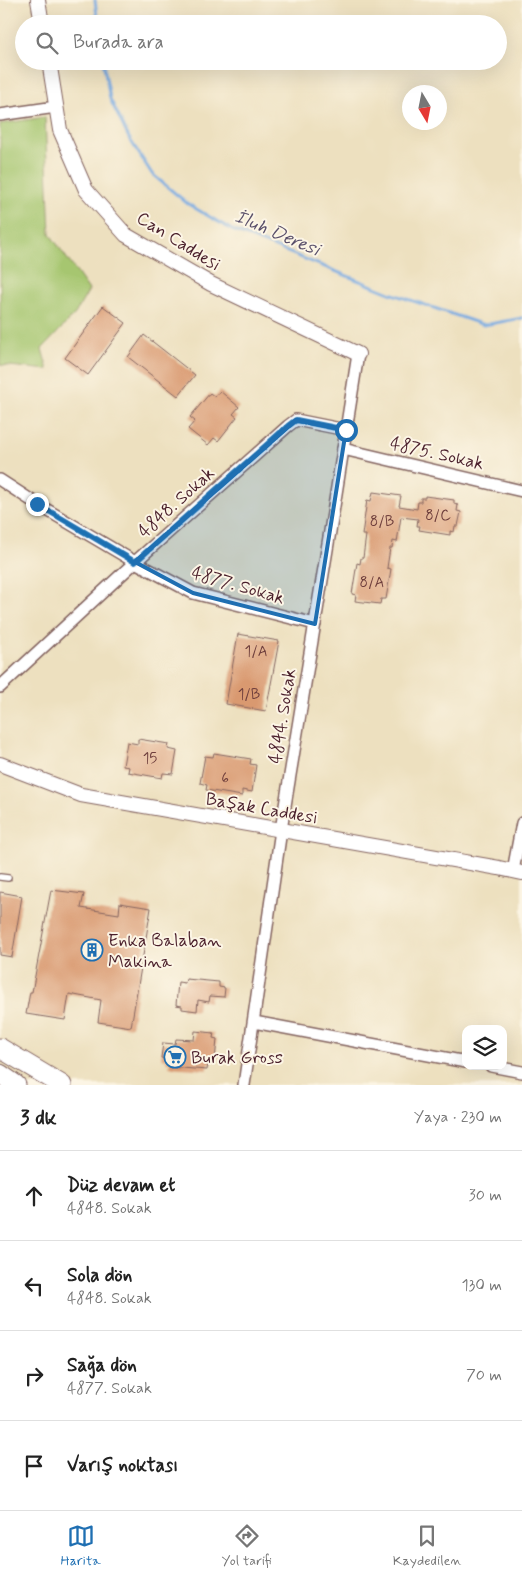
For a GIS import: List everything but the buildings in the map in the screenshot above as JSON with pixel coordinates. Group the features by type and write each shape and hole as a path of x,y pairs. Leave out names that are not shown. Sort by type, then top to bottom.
{"highway":[{"path":"0,1048 62,1085"},
{"path":"0,1074 16,1085"}],"street":[{"path":"38,0 40,15"},
{"name":"Can Caddesi","path":"50,70 60,130 86,190 126,235 211,284 358,354"},
{"path":"0,115 56,107"},
{"name":"4844. Sokak","path":"244,1085 281,830 358,354"},
{"name":"4848. Sokak","path":"0,687 135,562 296,420 346,430"},
{"name":"4875. Sokak","path":"343,449 522,491"},
{"name":"4877. Sokak","path":"0,480 135,562 193,593 315,624"},
{"name":"Başak Caddesi","path":"0,764 81,795 517,872"},
{"path":"517,872 522,822"},
{"path":"254,1022 462,1061"},
{"path":"507,1069 522,1072"}],"lane":[{"path":"0,877 8,878"}],"highlighted area":[{"path":"296,420 346,430 315,624 193,593 135,562"}],"green space":[{"path":"45,117 50,234 89,290 75,314 42,349 48,370 0,365 0,124"}],"waterway":[{"name":"İluh Deresi","path":"95,0 97,15"},
{"name":"İluh Deresi","path":"105,70 110,99 129,138 152,174 188,204 232,230 390,293 484,325 522,318"}],"place":[{"name":"Enka Balaban Makina","path":"92,950"},
{"name":"Burak Gross","path":"175,1057"}],"route":[{"path":"37,504 135,562 296,420 346,430"}]}
